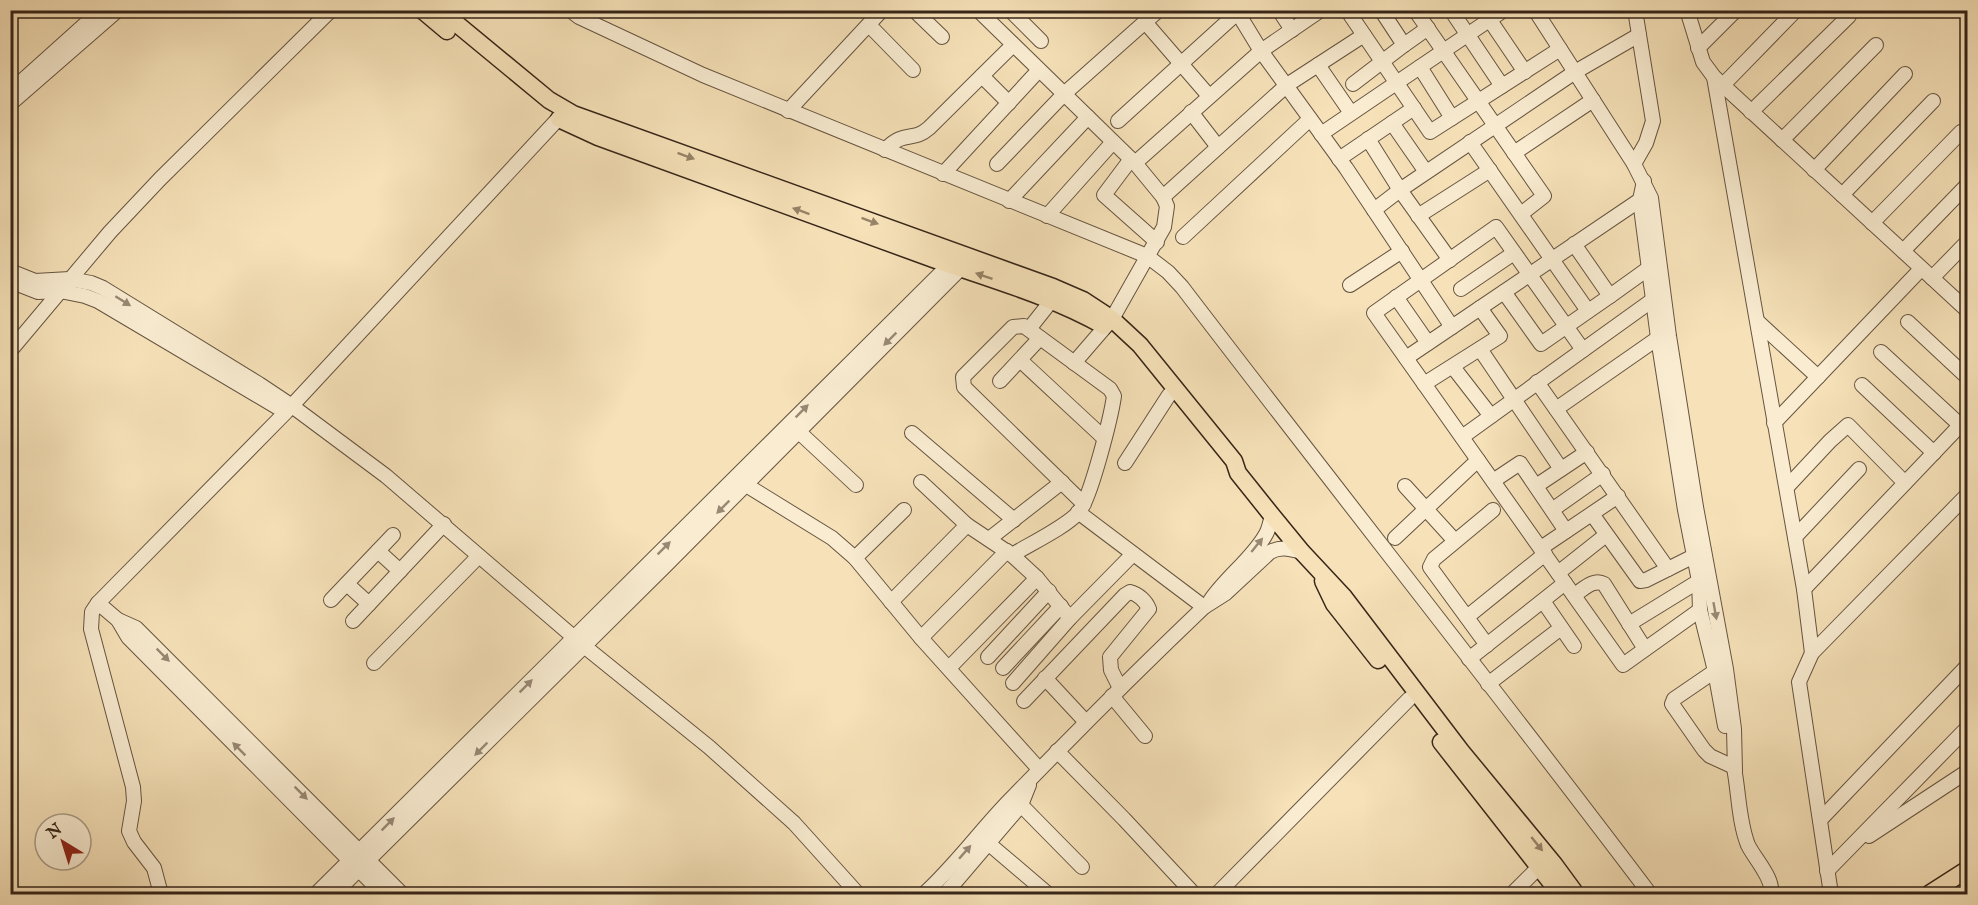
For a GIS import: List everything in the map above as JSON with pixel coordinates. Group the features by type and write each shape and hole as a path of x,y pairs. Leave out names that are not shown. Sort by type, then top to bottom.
{"main road":[{"path":"422,10 543,109 598,137 1052,300 1108,323 1140,345 1234,461 1238,473 1272,516 1344,597 1461,751 1576,894"},
{"path":"440,10 549,100 573,114 1053,287 1083,300 1108,323 1169,395 1225,469 1238,473"},
{"path":"1317,569 1334,604 1560,894"},
{"path":"1929,894 1968,869"},
{"path":"1947,894 1968,881"}],"street":[{"path":"10,91 101,10"},
{"path":"10,104 118,10"},
{"path":"10,351 70,279 160,179 331,10"},
{"path":"570,10 579,17 703,75 1047,216 1145,259 1168,272 1182,287 1349,507 1650,894"},
{"path":"788,111 882,10"},
{"path":"914,10 942,37"},
{"path":"978,10 1133,161 1163,197 1167,206 1164,228 1131,286 1108,323 1074,363"},
{"path":"1010,10 1041,41"},
{"path":"997,164 1064,94 1159,10"},
{"path":"1279,10 1292,30"},
{"path":"1157,242 1104,195 1133,161 1261,51 1321,10"},
{"path":"1347,10 1430,132 1560,50"},
{"path":"1381,10 1404,45"},
{"path":"1415,10 1544,196 1521,214"},
{"path":"1451,10 1502,86"},
{"path":"1321,134 1467,35 1486,15 1504,10"},
{"path":"1634,164 1646,143 1653,121 1635,10"},
{"path":"1688,10 1703,62 1718,81 1966,308"},
{"path":"1698,48 1736,10"},
{"path":"1718,81 1796,10"},
{"path":"1118,121 1237,12 1261,51 1339,159 1452,327"},
{"path":"1542,13 1560,50 1634,164 1651,198 1669,336 1696,507 1726,669 1734,729 1735,769"},
{"path":"1486,15 1525,72"},
{"path":"1751,112 1849,16"},
{"path":"1145,22 1209,96"},
{"path":"869,25 913,70"},
{"path":"1353,84 1428,28"},
{"path":"1163,197 1287,85 1364,35"},
{"path":"1374,210 1426,172 1575,72 1639,35"},
{"path":"885,150 899,137 922,134 1013,45"},
{"path":"1782,140 1876,45"},
{"path":"1318,65 1351,113"},
{"path":"1420,67 1452,118"},
{"path":"943,174 1039,70"},
{"path":"1814,170 1905,74"},
{"path":"982,76 1009,103"},
{"path":"1718,81 1774,423 1804,589 1812,653"},
{"path":"1514,153 1593,100"},
{"path":"1842,195 1933,101"},
{"path":"1339,159 1414,108"},
{"path":"1191,112 1218,147"},
{"path":"1009,201 1088,117"},
{"path":"161,894 154,868 129,831 135,794 91,629 92,612 98,603 289,409 558,118"},
{"path":"1183,237 1311,119"},
{"path":"1392,123 1426,172"},
{"path":"1872,223 1960,132"},
{"path":"1368,140 1450,260"},
{"path":"1047,216 1113,142"},
{"path":"1470,142 1588,311"},
{"path":"1418,216 1490,170"},
{"path":"1644,181 1640,200 1658,338 1699,581 1700,610 1735,769 1744,833 1749,847 1769,880 1772,890 1770,894"},
{"path":"1902,251 1968,184"},
{"path":"1406,358 1640,200"},
{"path":"1582,350 1496,227 1374,313 1623,665 1700,610"},
{"path":"1774,423 1818,377 1926,273 1968,241"},
{"path":"1574,244 1610,296"},
{"path":"1350,285 1402,251"},
{"path":"1461,289 1514,253"},
{"path":"740,481 799,432 955,266"},
{"path":"316,894 359,861 955,266"},
{"path":"1504,291 1541,344 1649,268"},
{"path":"10,271 35,281 70,279 103,288 289,409 386,476 474,561 576,645 709,747 794,823 858,894"},
{"path":"10,281 38,292 60,291 98,301 289,409"},
{"path":"1396,297 1428,343"},
{"path":"1462,437 1654,299"},
{"path":"1000,381 1020,360 1052,300"},
{"path":"1424,384 1500,336 1480,308"},
{"path":"1758,322 1818,377"},
{"path":"1908,322 1968,378"},
{"path":"921,638 1009,553 1071,519 1081,508 1104,438 1114,396 1110,390 1024,326 1013,327 963,377 964,387 1062,482 1081,508 1133,554 1206,605"},
{"path":"1556,408 1658,338"},
{"path":"1480,349 1561,469"},
{"path":"1804,589 1964,421 1881,352"},
{"path":"1020,360 1104,438"},
{"path":"1453,367 1491,416"},
{"path":"1537,382 1668,569"},
{"path":"1862,385 1934,453"},
{"path":"1125,464 1169,395"},
{"path":"1787,487 1848,425 1905,483"},
{"path":"799,432 856,485"},
{"path":"912,433 1014,520"},
{"path":"1536,486 1587,452"},
{"path":"1395,538 1478,460"},
{"path":"1493,481 1520,463 1566,531"},
{"path":"1795,537 1859,469"},
{"path":"1552,510 1603,474"},
{"path":"740,481 832,538 855,558 921,638 950,668 1036,773"},
{"path":"921,482 967,525 1009,553 1037,578 1070,618"},
{"path":"989,539 1062,482"},
{"path":"1405,486 1455,541"},
{"path":"1831,894 1799,682 1812,653 1968,494"},
{"path":"1467,617 1566,531 1618,496"},
{"path":"855,558 904,510"},
{"path":"1487,645 1430,567 1434,559 1493,510"},
{"path":"1592,514 1640,581 1694,556"},
{"path":"924,894 1085,721 1206,605 1219,586 1259,544 1267,533 1272,516"},
{"path":"891,602 967,525"},
{"path":"353,621 441,528"},
{"path":"441,528 750,793 802,843 847,894"},
{"path":"331,600 393,536"},
{"path":"1469,659 1543,601 1562,578 1606,536"},
{"path":"1206,605 1226,593 1270,552 1284,548 1302,552"},
{"path":"378,551 400,571"},
{"path":"1013,683 1070,618 1133,554"},
{"path":"374,663 474,561"},
{"path":"950,668 1037,578"},
{"path":"1574,595 1599,581 1608,589 1645,649"},
{"path":"1629,624 1699,581"},
{"path":"347,584 369,604"},
{"path":"988,657 1048,591"},
{"path":"1024,701 1130,592 1141,598 1149,609 1110,657 1111,670 1116,692 1145,736"},
{"path":"1543,601 1574,646"},
{"path":"98,603 118,620 128,637 359,861 402,894"},
{"path":"1003,668 1061,606"},
{"path":"1488,684 1561,628"},
{"path":"1820,820 1968,665"},
{"path":"1715,671 1674,699 1672,704 1704,750 1710,756 1735,769"},
{"path":"1045,678 1085,721"},
{"path":"1216,894 1409,699"},
{"path":"1827,871 1968,727"},
{"path":"1057,751 1194,894"},
{"path":"1846,851 1968,771"},
{"path":"945,894 1021,805 1036,773"},
{"path":"1021,805 1082,867"},
{"path":"988,843 1048,894"},
{"path":"334,894 359,861"},
{"path":"359,861 383,894"},
{"path":"1512,894 1539,867"}]}
